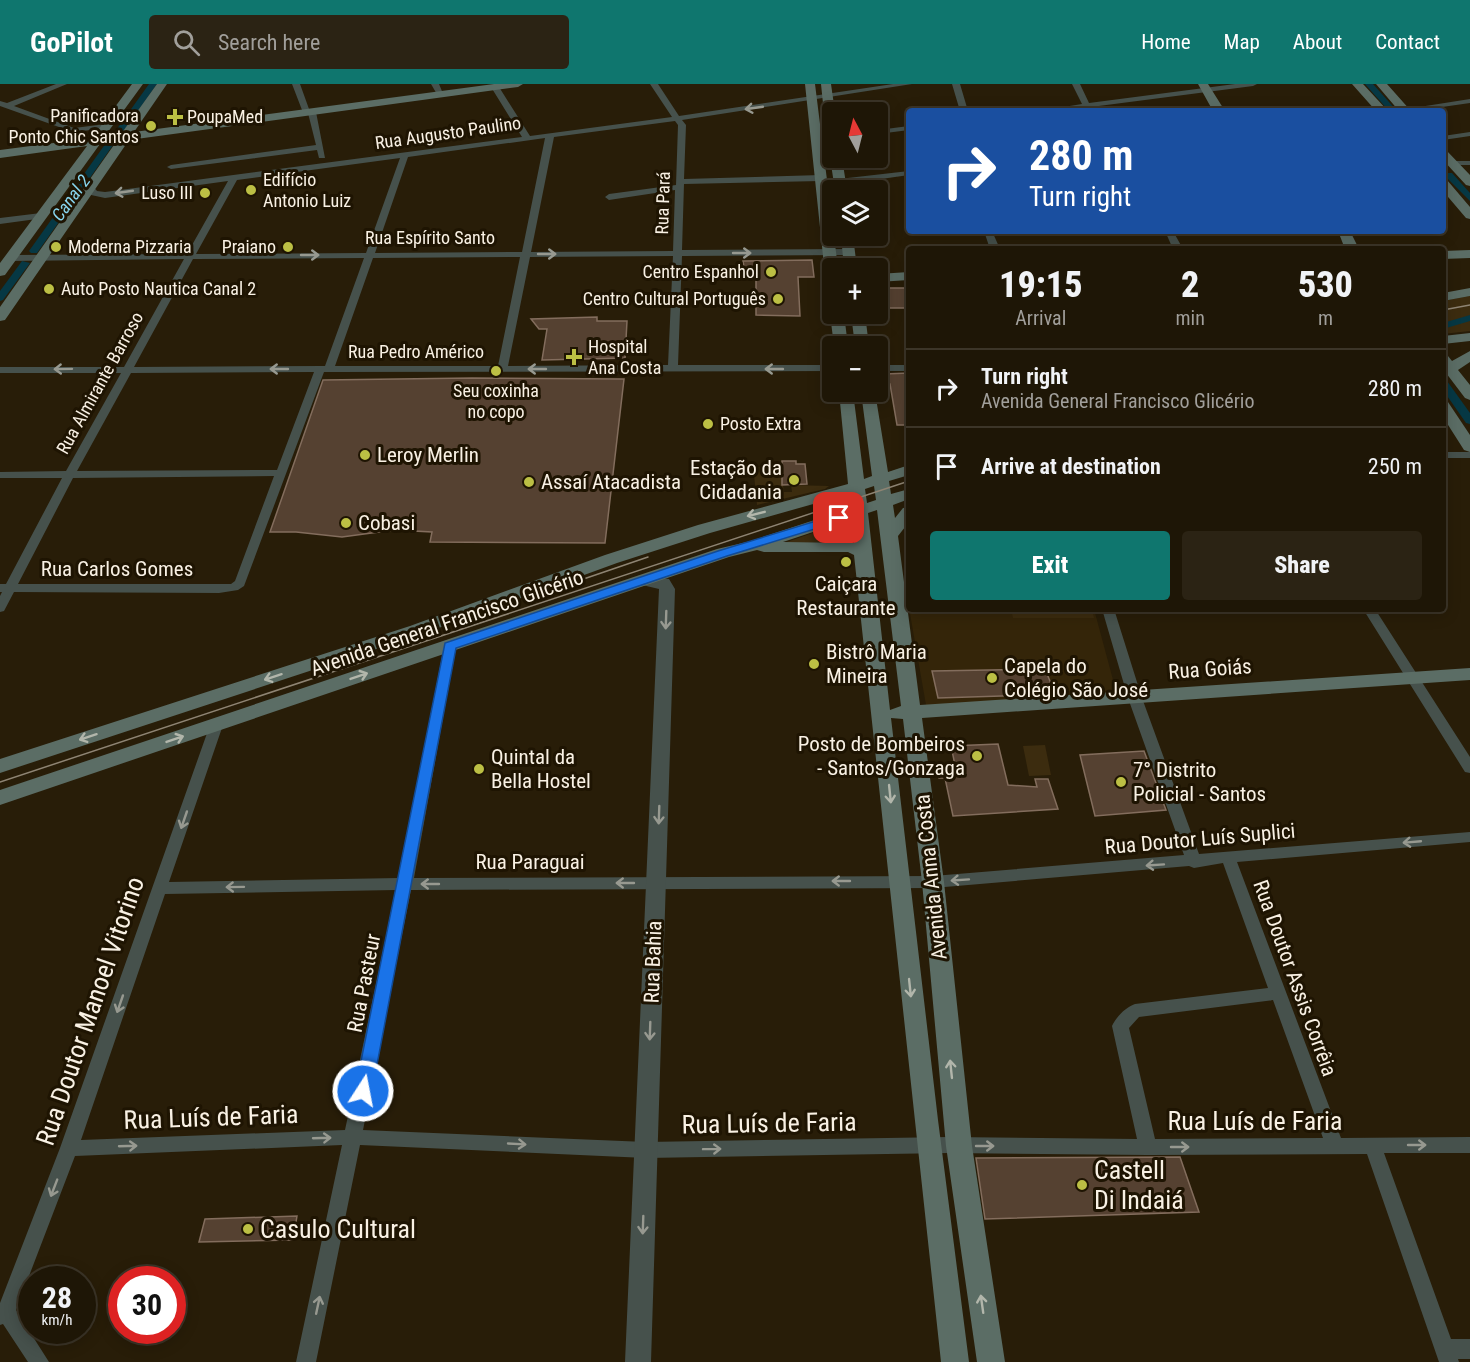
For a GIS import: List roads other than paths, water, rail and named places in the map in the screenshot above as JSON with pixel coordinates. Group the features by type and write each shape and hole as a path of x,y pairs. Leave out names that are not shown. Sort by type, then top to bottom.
{"main road":[{"path":"0,272 138,84"},
{"path":"0,317 162,84"},
{"path":"0,154 312,112 438,89 518,84"},
{"path":"810,84 831,258"},
{"path":"826,84 828,102"},
{"path":"1357,84 1379,108"},
{"path":"1381,84 1403,108"},
{"path":"1205,87 1217,108"},
{"path":"1446,157 1460,173"},
{"path":"1446,187 1470,215"},
{"path":"848,246 850,258"},
{"path":"1446,255 1470,254"},
{"path":"888,277 906,276"},
{"path":"1446,296 1470,292"},
{"path":"1446,338 1470,336"},
{"path":"1470,355 1447,364 1470,395"},
{"name":"Avenida Anna Costa","path":"847,402 882,715 917,882 991,1362"},
{"name":"Avenida Anna Costa","path":"869,402 911,712 927,1147 955,1362"},
{"path":"1446,410 1470,447"},
{"path":"878,461 906,468"},
{"name":"Avenida General Francisco Glicério","path":"0,766 416,630 611,559 741,518 880,479 906,469"},
{"name":"Avenida General Francisco Glicério","path":"0,798 644,580 906,495"},
{"path":"889,535 906,515"},
{"path":"756,545 774,549 851,547 860,551 866,558"},
{"path":"416,630 428,631 450,646"},
{"name":"Rua Goiás","path":"882,715 1470,674"}],"street":[{"path":"2,105 63,84"},
{"path":"296,84 306,110 312,112 325,165"},
{"path":"654,84 679,118"},
{"name":"Rua Augusto Paulino","path":"90,188 93,193 105,195 679,118 908,84"},
{"path":"956,84 963,108"},
{"path":"1076,84 1087,108 1205,87 1253,84"},
{"path":"495,87 527,138"},
{"path":"1419,108 1470,101"},
{"path":"2,105 73,130 106,126"},
{"name":"Rua Pará","path":"673,368 681,184 682,125 679,118"},
{"path":"888,131 906,128"},
{"path":"1446,138 1470,134"},
{"path":"502,369 550,135"},
{"path":"171,167 320,147"},
{"path":"0,475 282,473 325,369 405,154"},
{"path":"1460,173 1470,163"},
{"path":"872,180 906,174"},
{"name":"Rua Almirante Barroso","path":"0,608 6,588 234,178"},
{"path":"609,197 681,184 821,178"},
{"path":"0,221 41,216"},
{"name":"Rua Espírito Santo","path":"11,258 849,252"},
{"name":"Rua Pedro Américo","path":"0,370 822,368"},
{"path":"888,368 906,368"},
{"path":"1446,455 1470,455"},
{"name":"Rua Carlos Gomes","path":"6,588 219,589 234,587 243,579 282,473"},
{"name":"Rua Bahia","path":"638,1362 667,589 663,583 644,580"},
{"path":"1109,612 1135,698 1194,862"},
{"path":"1371,612 1470,768"},
{"name":"Rua Pasteur","path":"306,1362 405,884 450,646"},
{"name":"Rua Doutor Manoel Vitorino","path":"3,1314 69,1148 216,725"},
{"name":"Rua Doutor Luís Suplici","path":"917,882 1194,862 1470,837"},
{"name":"Rua Doutor Assis Corrêia","path":"1228,858 1335,1146"},
{"name":"Rua Paraguai","path":"160,888 656,882 917,882"},
{"path":"1148,1147 1119,1026 1135,1011 1279,993"},
{"name":"Rua Luís de Faria","path":"69,1148 354,1137 646,1150 958,1146 1470,1145"},
{"path":"1373,1146 1447,1356 1470,1349"},
{"path":"3,1314 39,1362"}],"waterway":[{"name":"Canal 2","path":"118,133 153,84"},
{"path":"1369,84 1390,108"},
{"name":"Canal 2","path":"34,251 109,145"},
{"path":"1449,175 1470,198"},
{"name":"Canal 2","path":"0,298 25,263"},
{"path":"1446,325 1470,318"},
{"path":"1446,387 1470,421"}],"tram line":[{"path":"1446,309 1470,305"},
{"path":"0,782 906,482"},
{"path":"566,585 648,557"}],"place":[{"name":"PoupaMed","path":"175,117"},
{"name":"Panificadora Ponto Chic Santos","path":"151,126"},
{"name":"Edifício Antonio Luiz","path":"251,190"},
{"name":"Luso III","path":"205,193"},
{"name":"Moderna Pizzaria","path":"56,247"},
{"name":"Praiano","path":"288,247"},
{"name":"Centro Espanhol","path":"771,272"},
{"name":"Auto Posto Nautica Canal 2","path":"49,289"},
{"name":"Centro Cultural Português","path":"778,299"},
{"name":"Hospital Ana Costa","path":"574,357"},
{"name":"Seu coxinha no copo","path":"496,371"},
{"name":"Posto Extra","path":"708,424"},
{"name":"Leroy Merlin","path":"365,455"},
{"name":"Estação da Cidadania","path":"794,480"},
{"name":"Assaí Atacadista","path":"529,482"},
{"name":"Cobasi","path":"346,523"},
{"name":"Caiçara Restaurante","path":"846,562"},
{"name":"Bistrô Maria Mineira","path":"814,664"},
{"name":"Capela do Colégio São José","path":"992,678"},
{"name":"Posto de Bombeiros - Santos/Gonzaga","path":"977,756"},
{"name":"Quintal da Bella Hostel","path":"479,769"},
{"name":"7° Distrito Policial - Santos","path":"1121,782"},
{"name":"Castell Di Indaiá","path":"1082,1185"},
{"name":"Casulo Cultural","path":"248,1229"}]}
